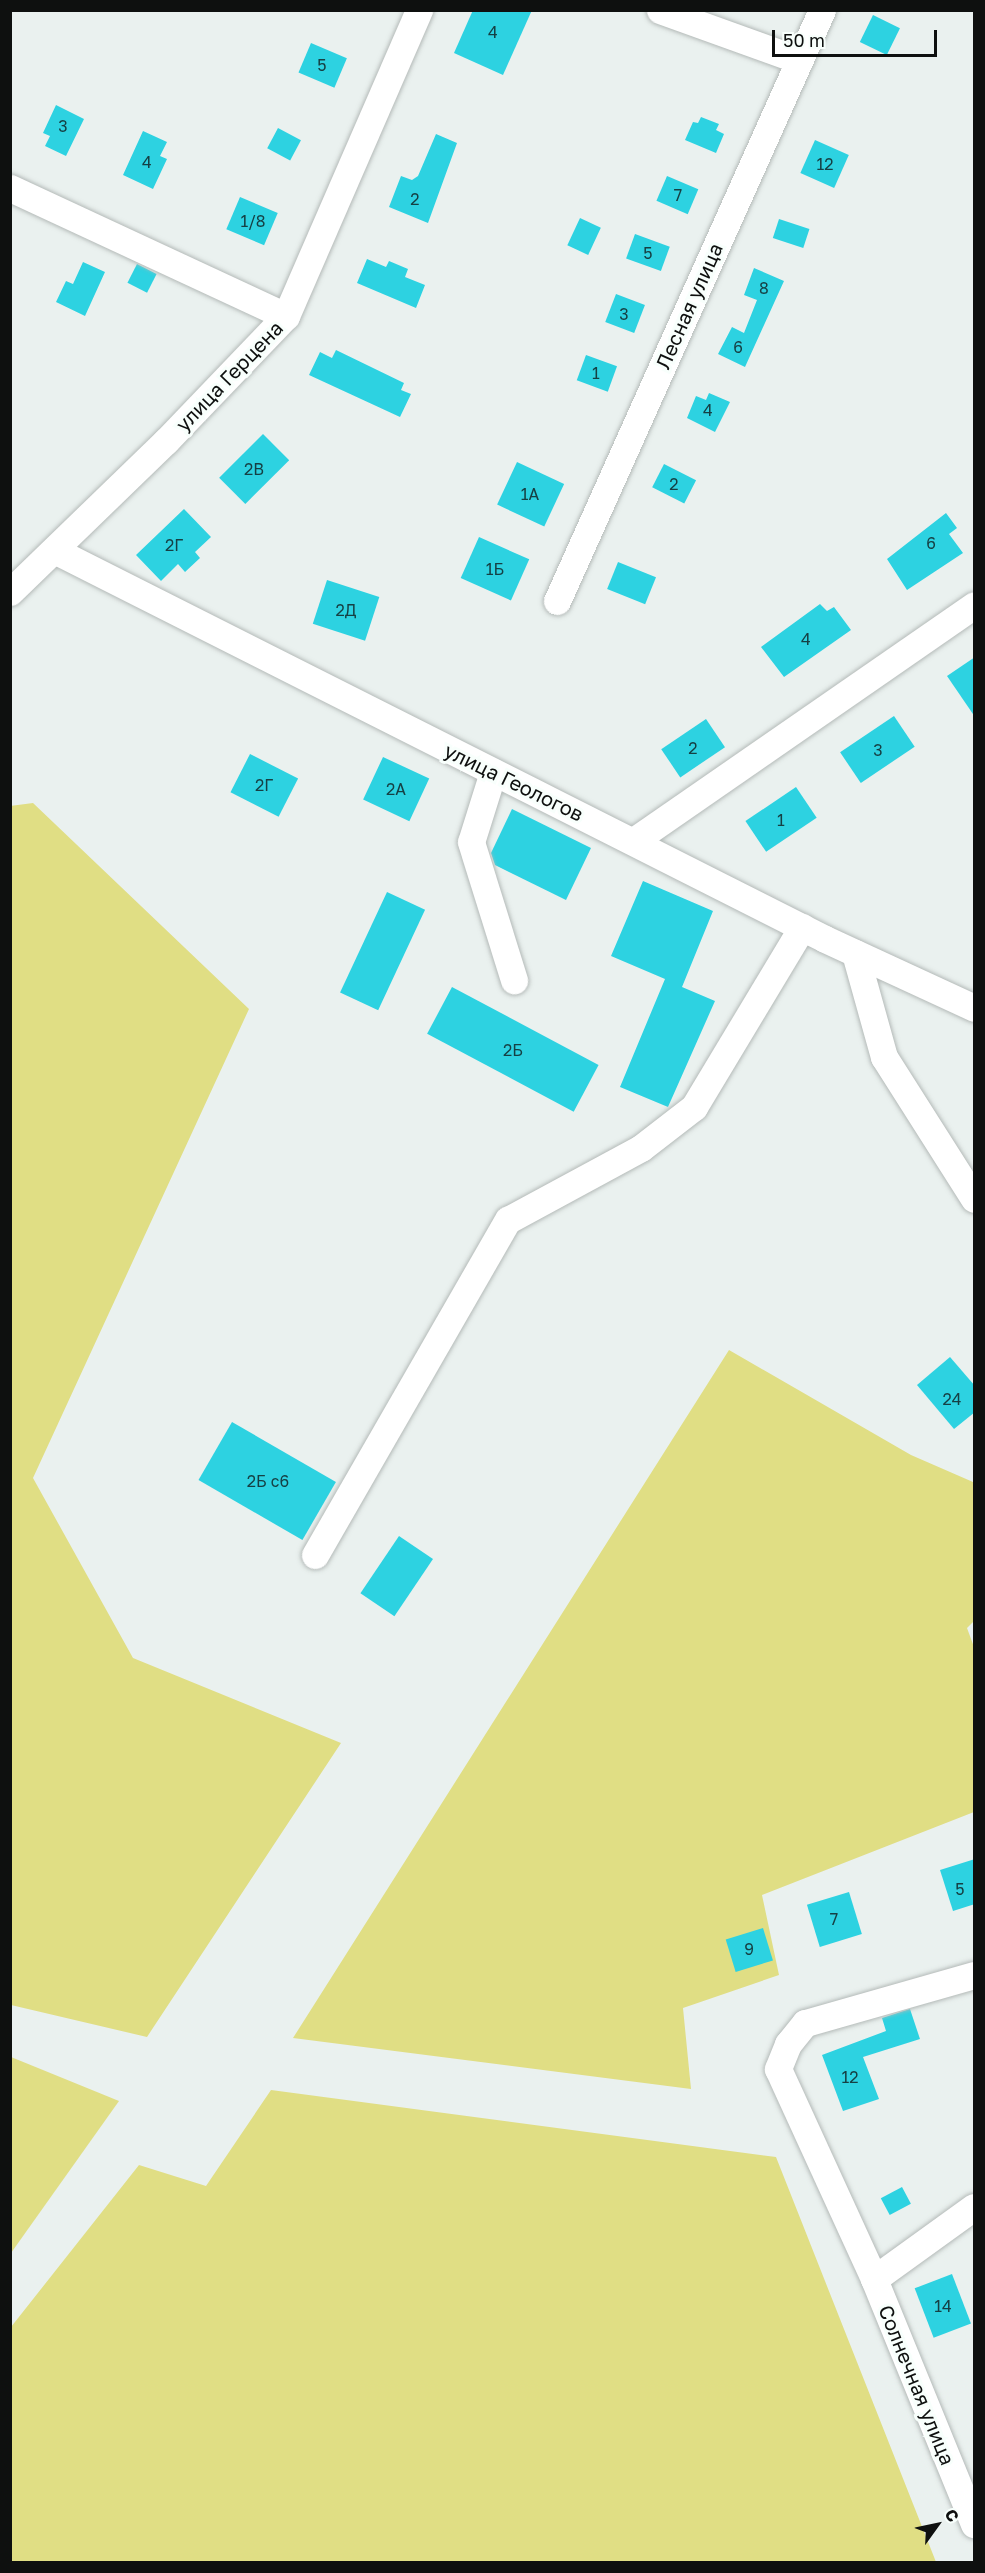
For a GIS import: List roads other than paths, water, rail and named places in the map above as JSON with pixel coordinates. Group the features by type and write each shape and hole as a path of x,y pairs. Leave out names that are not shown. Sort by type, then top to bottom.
{"street":[{"name":"улица Герцена","path":"10,592 56,551 286,316 419,10"},
{"path":"660,10 799,60"},
{"name":"Лесная улица","path":"557,602 822,10"},
{"path":"10,188 286,316"},
{"name":"улица Геологов","path":"56,551 493,772 634,840 802,927 975,1008"},
{"path":"634,840 975,604"},
{"path":"493,772 471,842 514,980"},
{"path":"315,1555 508,1220 641,1149 694,1107 802,927"},
{"path":"855,953 884,1057 975,1199"},
{"name":"Солнечная улица","path":"975,1975 805,2024 788,2044 778,2069 874,2279 975,2524"},
{"path":"874,2279 975,2208"}]}
